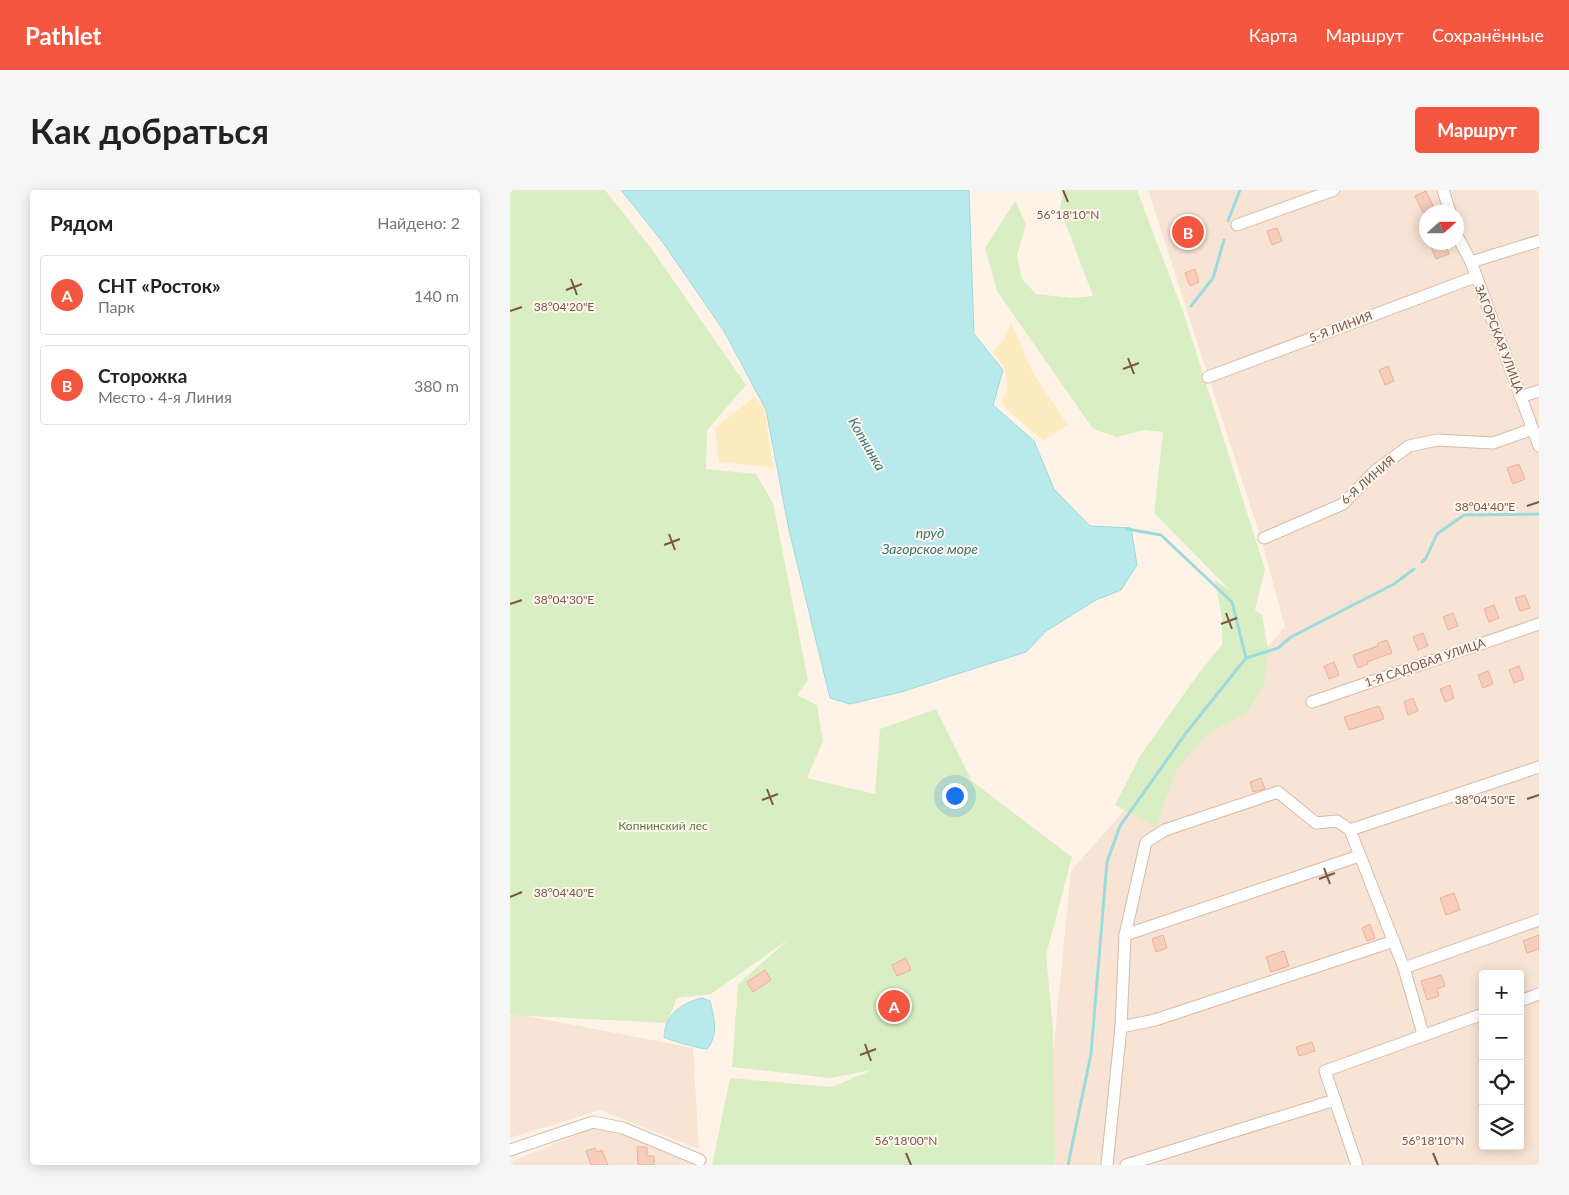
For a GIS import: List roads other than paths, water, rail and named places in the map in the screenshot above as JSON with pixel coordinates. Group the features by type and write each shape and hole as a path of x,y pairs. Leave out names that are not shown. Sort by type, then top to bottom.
{"street":[{"path":"1237,225 1334,190"},
{"path":"1443,190 1448,205"},
{"path":"1471,262 1539,241"},
{"name":"ЗАГОРСКАЯ УЛИЦА","path":"1464,249 1471,262 1539,446"},
{"name":"5-Я ЛИНИЯ","path":"1208,377 1475,276"},
{"path":"1520,397 1539,391"},
{"name":"6-Я ЛИНИЯ","path":"1264,538 1343,504 1376,470 1409,446 1437,440 1493,443 1533,429"},
{"name":"1-Я САДОВАЯ УЛИЦА","path":"1312,702 1539,624"},
{"path":"1350,830 1539,767"},
{"path":"1107,1165 1121,1027 1125,935 1146,842 1165,830 1278,792 1316,823 1338,820 1350,830 1404,968 1423,1034"},
{"path":"1125,935 1359,856"},
{"path":"1404,968 1539,920"},
{"path":"1121,1027 1155,1020 1394,941"},
{"path":"1524,1000 1539,994"},
{"path":"1357,1165 1325,1071 1480,1015"},
{"path":"1126,1165 1335,1100"},
{"path":"510,1150 584,1124 605,1123 623,1128 700,1160"}],"water":[{"name":"пруд Загорское море","path":"621,190 969,190 974,334 1003,370 993,405 1034,441 1054,489 1090,526 1131,528 1137,565 1121,590 1096,600 1046,631 1026,652 901,692 850,704 830,698 789,530 766,410 724,331 661,240"},
{"path":"702,998 710,1001 714,1020 713,1038 707,1049 664,1037 665,1029 671,1016 681,1006"}],"waterway":[{"path":"1228,221 1240,190"},
{"path":"1191,306 1213,278 1224,240"},
{"path":"1422,562 1426,558 1437,534 1464,515 1539,514"},
{"path":"1068,1165 1091,1054 1107,862 1120,826 1186,733 1246,658 1232,602 1161,535 1127,529"},
{"path":"1246,658 1278,648 1291,637 1394,584 1414,569"}],"place":[{"name":"Сторожка","path":"1188,232"},
{"name":"СНТ «Росток»","path":"894,1006"}],"water label":[{"name":"Копнинка","path":"867,444"}],"park label":[{"name":"Копнинский лес","path":"663,826"}]}
